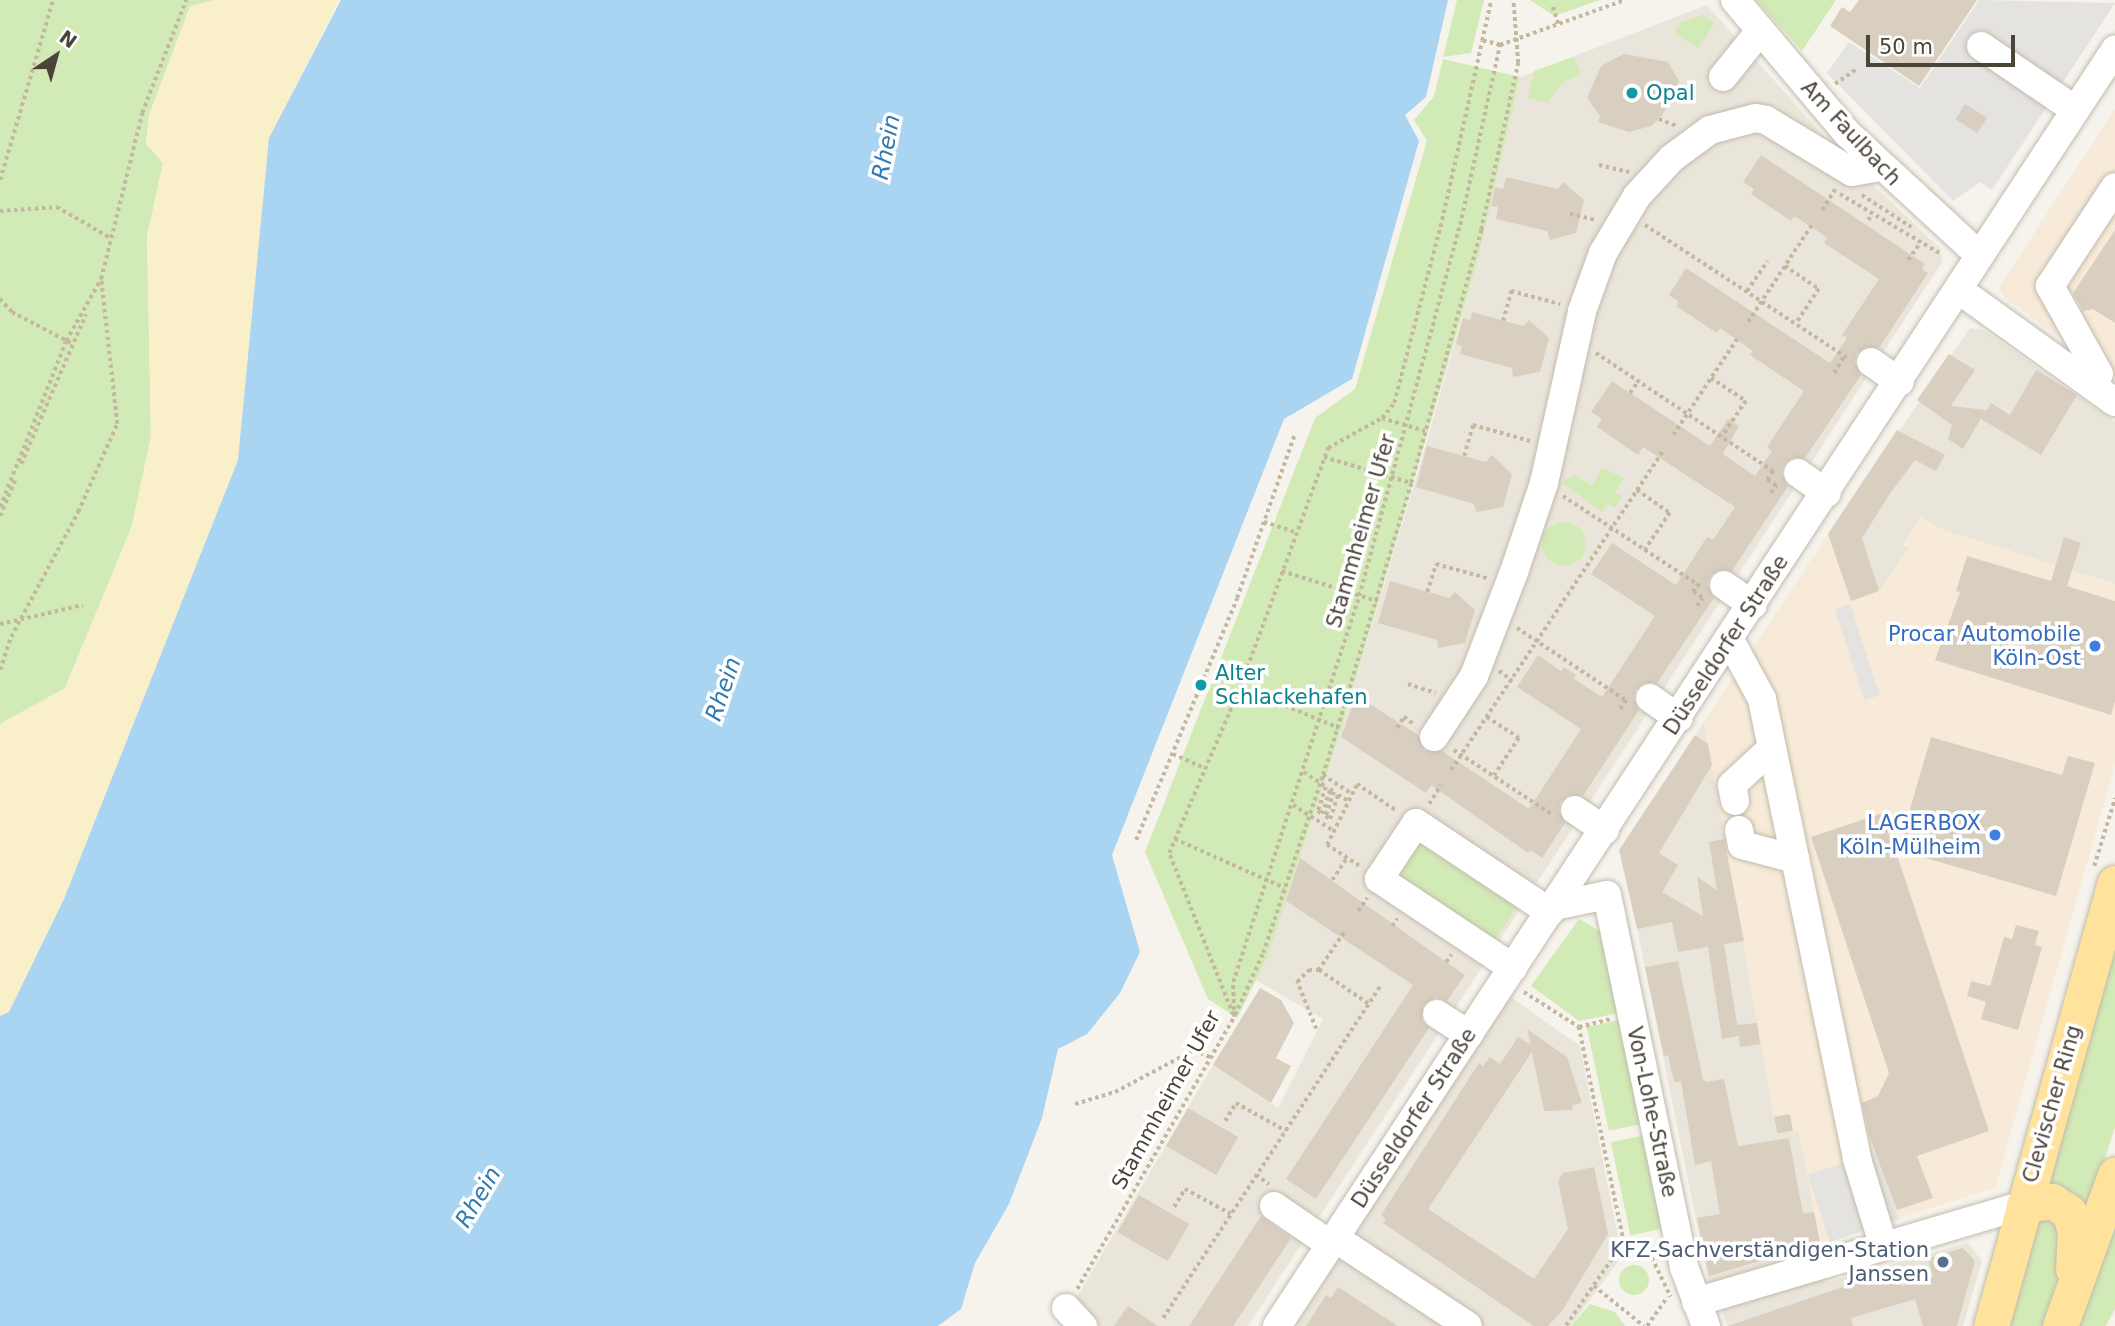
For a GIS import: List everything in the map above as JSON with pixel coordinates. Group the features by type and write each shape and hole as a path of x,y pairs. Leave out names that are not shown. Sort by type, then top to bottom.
{"main road":[{"name":"Clevischer Ring","path":"1991,1326 2115,883"},
{"path":"2066,1310 2115,1175"},
{"path":"2024,1205 2052,1201 2069,1212 2075,1231 2066,1310"}],"street":[{"name":"Am Faulbach","path":"1735,0 1759,32 1879,167 1979,255"},
{"path":"1723,77 1759,32"},
{"path":"1981,46 2075,110"},
{"name":"Düsseldorfer Straße","path":"1277,1326 1900,382 1979,255 2115,50"},
{"path":"1434,737 1474,676 1498,615 1544,483 1582,311 1603,253 1626,213 1672,158 1710,130 1734,121 1766,120 1852,172 1879,167"},
{"path":"2106,384 2050,286 2115,187"},
{"path":"1959,290 2106,384"},
{"path":"1856,360 1900,382"},
{"path":"1782,472 1827,493"},
{"path":"1708,585 1753,605"},
{"path":"1730,640 1762,699 1857,1159 1883,1244"},
{"path":"1635,700 1679,718"},
{"path":"1735,802 1732,785 1772,748"},
{"path":"1566,814 1601,836"},
{"path":"1509,974 1379,879 1416,823 1552,909 1608,895"},
{"path":"1739,830 1742,845 1795,859"},
{"name":"Von-Lohe-Straße","path":"1601,836 1608,895 1684,1267 1701,1314"},
{"path":"1437,1014 1469,1035"},
{"path":"1701,1314 1883,1244 2024,1205"},
{"path":"1274,1206 1468,1326"}],"path":[{"path":"0,180 53,0"},
{"path":"0,516 101,279 109,237 142,113 186,0"},
{"path":"1234,1017 1170,853 1240,687 1324,457 1335,441 1382,418 1394,403 1443,220 1491,0"},
{"path":"1234,1017 1263,953 1339,728 1481,230 1518,63 1513,0"},
{"path":"1482,41 1500,45 1518,41 1625,0"},
{"path":"1553,7 1559,25"},
{"name":"Stammheimer Ufer","path":"1074,1317 1210,1057 1234,1017 1233,982 1321,720 1393,478 1500,45"},
{"path":"1822,210 1834,191"},
{"path":"0,211 57,207 109,237"},
{"path":"1626,213 1797,325 1856,360 1834,373"},
{"path":"1868,220 1872,214"},
{"path":"1748,322 1811,226"},
{"path":"1908,260 1919,244"},
{"path":"1925,244 1934,250"},
{"path":"1746,291 1767,261"},
{"path":"1785,266 1819,289 1793,333"},
{"path":"1720,284 1725,277"},
{"path":"0,507 66,341 101,279"},
{"path":"0,670 21,620 78,512 117,424 101,279"},
{"path":"1503,321 1511,291 1582,311"},
{"path":"0,299 12,312 73,344"},
{"path":"1673,435 1737,339"},
{"path":"1576,341 1723,438 1782,472"},
{"path":"1711,378 1746,401 1719,446"},
{"path":"1630,393 1638,381"},
{"path":"1646,397 1651,390"},
{"path":"1382,418 1425,431"},
{"path":"1464,456 1473,425 1553,447"},
{"path":"1136,840 1173,754 1264,522 1295,433"},
{"path":"1451,770 1662,452"},
{"path":"1324,457 1411,483"},
{"path":"1771,493 1776,486 1767,480 1782,472"},
{"path":"1544,483 1647,551 1708,585"},
{"path":"1637,490 1670,513 1645,558"},
{"path":"1264,522 1296,533"},
{"path":"1427,592 1436,564 1509,584"},
{"path":"1282,571 1377,602"},
{"path":"1697,606 1702,598 1693,592 1708,585"},
{"path":"0,624 83,605"},
{"path":"1498,615 1574,666 1635,700 1620,709"},
{"path":"1570,671 1574,666"},
{"path":"1240,687 1339,728"},
{"path":"1397,728 1404,717 1541,807 1566,814"},
{"path":"1487,717 1519,738 1488,782"},
{"path":"1173,754 1205,768"},
{"path":"1304,772 1326,787 1318,811 1322,814 1330,789 1335,792 1326,816 1330,819 1338,794 1349,801"},
{"path":"1323,775 1352,794"},
{"path":"1379,879 1327,845 1357,785 1416,823"},
{"path":"1293,805 1334,831"},
{"path":"1536,813 1541,807"},
{"path":"1175,839 1285,888"},
{"path":"1332,880 1347,858"},
{"path":"1319,970 1344,933"},
{"path":"1317,1029 1297,982 1309,970 1319,970 1369,1004"},
{"path":"1509,974 1579,1027 1624,1242 1566,1326"},
{"path":"1163,1318 1381,985"},
{"path":"1579,1027 1632,1014"},
{"path":"1075,1104 1115,1092 1194,1050 1210,1057"},
{"path":"1226,1121 1236,1103 1286,1131"},
{"path":"1174,1208 1185,1189 1231,1214"},
{"path":"1624,1242 1652,1258 1667,1297 1701,1314"},
{"path":"1594,1286 1646,1326 1667,1297"}],"shaded area":[{"path":"1979,0 2115,3 1992,190 1980,182 1953,201 1827,73 1849,42 1920,88"},
{"path":"1707,5 1837,151 1941,249 1942,262 1248,1326 1100,1326 1075,1300 1213,1065 1278,1108 1323,1019 1256,980 1268,956 1341,730 1429,434 1477,263 1520,77"},
{"path":"2115,109 2115,377 2004,297 1999,287"},
{"path":"1970,328 1984,330 2115,422 2115,584 1940,529 1921,516 1903,544 1909,548 1880,591 1850,601 1828,534"},
{"path":"1921,516 1940,529 2115,584 2115,764 1995,1188 1820,1243 1799,1131 1777,1134 1704,722 1828,534 1851,601 1880,590 1909,548 1903,543"},
{"path":"1850,604 1880,695 1864,700 1835,609"},
{"path":"1704,722 1777,1133 1799,1130 1828,1282 1968,1243 1982,1261 1963,1326 1728,1326 1708,1279 1621,849"},
{"path":"1508,995 1580,1046 1622,1256 1571,1326 1295,1326"},
{"path":"1877,1152 1899,1220 1830,1242 1808,1175"}],"green space":[{"path":"0,0 215,0 190,7 149,115 146,144 163,163 147,237 151,436 132,526 65,688 0,724"},
{"path":"1457,0 1484,0 1471,53 1443,57"},
{"path":"1530,0 1600,0 1554,16"},
{"path":"1756,0 1836,0 1802,51"},
{"path":"1702,15 1715,23 1698,48 1674,33 1681,22"},
{"path":"1574,57 1581,74 1562,83 1547,103 1528,98 1534,71"},
{"path":"1443,59 1520,77 1477,263 1341,730 1268,956 1237,1018 1208,999 1145,852 1315,418 1355,389 1427,141 1414,120 1434,96"},
{"path":"1602,468 1624,478 1615,492 1622,497 1614,508 1608,504 1602,512 1562,483 1574,474 1592,486"},
{"path":"1564,522 1579,529 1586,544 1579,559 1564,566 1549,559 1542,544 1549,529"},
{"path":"1419,832 1521,901 1492,943 1390,874"},
{"path":"1579,919 1610,937 1619,1013 1579,1021 1531,986"},
{"path":"2115,935 2115,1127 2087,1214 2044,1187"},
{"path":"1620,1020 1642,1124 1609,1131 1587,1027"},
{"path":"1645,1135 1665,1228 1631,1235 1611,1142"},
{"path":"2053,1212 2065,1258 2042,1326 2006,1326 2037,1214"},
{"path":"2115,1217 2115,1309 2106,1326 2079,1326"},
{"path":"1634,1265 1640,1266 1648,1274 1648,1286 1640,1294 1634,1295 1628,1294 1620,1286 1619,1280 1620,1274 1628,1266"},
{"path":"1590,1304 1615,1312 1625,1326 1571,1326"}],"sand":[{"path":"215,0 339,0 269,139 238,460 64,899 9,1012 0,1016 0,724 66,688 132,526 151,436 147,237 163,163 146,143 149,116 190,6"}],"water":[{"name":"Rhein","path":"341,0 1448,0 1426,97 1405,115 1419,141 1352,379 1284,419 1112,855 1140,952 1120,993 1087,1034 1058,1049 1042,1118 1009,1204 975,1263 961,1309 938,1326 0,1326 0,1016 9,1012 64,899 238,460 269,138"}],"building":[{"path":"1859,0 1977,0 1919,86 1830,26 1842,7 1850,12"},
{"name":"Opal","path":"1624,54 1668,62 1679,81 1662,116 1651,126 1629,132 1598,122 1600,116 1587,98 1601,66"},
{"path":"1965,104 1987,118 1978,133 1955,119"},
{"path":"1761,155 1925,264 1922,269 1928,273 1879,348 1865,347 1857,353 1854,361 1861,375 1805,458 1792,458 1784,464 1781,472 1788,486 1732,571 1718,570 1710,576 1707,584 1714,598 1657,683 1644,683 1636,689 1633,697 1639,710 1583,796 1568,795 1561,801 1558,810 1565,823 1542,858 1530,850 1528,853 1431,785 1426,793 1341,737 1356,695 1418,735 1425,751 1442,751 1529,809 1581,729 1517,687 1538,655 1561,671 1564,667 1576,675 1574,679 1602,697 1655,616 1591,574 1612,543 1676,585 1707,537 1713,540 1735,507 1643,447 1638,455 1597,427 1602,419 1591,412 1612,381 1710,446 1728,419 1739,426 1723,454 1755,476 1772,451 1767,447 1804,391 1750,355 1753,351 1720,328 1717,333 1676,306 1679,302 1669,295 1686,268 1830,363 1847,338 1842,335 1879,279 1824,243 1827,238 1813,228 1794,216 1791,221 1751,194 1754,189 1743,182"},
{"path":"1506,177 1558,189 1563,182 1584,200 1576,233 1550,240 1547,231 1496,219 1498,207 1491,206 1495,187 1503,189"},
{"path":"2115,230 2115,323 2093,309 2083,311 2073,293"},
{"path":"1472,312 1523,326 1529,320 1549,338 1540,372 1513,377 1512,368 1460,354 1462,346 1456,344 1463,318 1470,320"},
{"path":"1949,354 1975,370 1951,406 1986,410 1963,449 1948,439 1952,425 1917,400"},
{"path":"2036,370 2077,395 2041,455 1981,419 1991,403 2010,415"},
{"path":"1897,430 1945,455 1936,471 1915,460 1889,495 1862,538 1879,591 1851,601 1828,534"},
{"path":"1427,446 1486,462 1492,455 1512,474 1503,507 1476,512 1474,504 1416,487"},
{"path":"2064,537 2081,543 2067,586 2115,601 2115,701 2111,715 1935,660 1960,592 1956,591 1967,556 2051,581"},
{"path":"1390,581 1449,598 1455,592 1475,610 1465,643 1438,648 1437,640 1378,623"},
{"path":"1695,735 1708,744 1712,765 1659,853 1678,865 1662,892 1703,916 1697,877 1717,890 1709,842 1724,839 1744,941 1724,944 1737,1025 1757,1023 1760,1044 1740,1047 1739,1036 1722,1039 1708,947 1678,952 1672,922 1637,929 1619,850"},
{"name":"LAGERBOX Köln-Mülheim","path":"1931,737 2062,775 2068,756 2095,763 2056,896 1898,850"},
{"path":"1883,813 1989,1131 1917,1156 1933,1198 1897,1210 1870,1138 1862,1103 1878,1096 1889,1073 1811,837"},
{"path":"1300,858 1465,975 1447,1001 1437,997 1423,1005 1422,1021 1429,1028 1316,1199 1286,1179 1413,985 1286,901"},
{"path":"2016,925 2039,931 2035,945 2042,947 2018,1030 1981,1019 1986,1002 1967,996 1971,981 1990,986 2004,937 2012,939"},
{"path":"1678,961 1703,1079 1706,1082 1724,1079 1738,1146 1789,1138 1803,1214 1814,1212 1820,1243 1709,1276 1697,1218 1720,1214 1711,1161 1695,1165 1681,1081 1674,1082 1668,1055 1664,1056 1645,967"},
{"path":"1260,988 1281,1000 1294,1023 1276,1058 1291,1066 1271,1103 1213,1065"},
{"path":"1527,1029 1567,1057 1582,1103 1572,1105 1573,1110 1544,1111 1532,1052 1428,1209 1534,1279 1568,1229 1558,1181 1563,1173 1594,1167 1608,1234 1562,1311 1548,1326 1534,1326 1383,1223 1386,1219 1381,1215 1479,1063 1483,1066 1490,1057 1500,1064 1518,1037 1531,1045"},
{"path":"1188,1108 1238,1137 1216,1175 1166,1146"},
{"path":"1790,1114 1793,1131 1777,1134 1774,1117"},
{"path":"1139,1195 1189,1224 1168,1261 1118,1232"},
{"path":"1261,1216 1291,1238 1233,1326 1189,1326"},
{"path":"1963,1248 1975,1261 1957,1326 1923,1326 1915,1299 1851,1318 1853,1326 1728,1326 1896,1269 1902,1286 1933,1277 1928,1259"},
{"path":"1338,1287 1398,1326 1306,1326 1326,1295 1331,1298"},
{"path":"1128,1306 1158,1326 1114,1326"}],"place":[{"name":"Opal","path":"1632,93"},
{"name":"Procar Automobile Köln-Ost","path":"2095,646"},
{"name":"Alter Schlackehafen","path":"1201,685"},
{"name":"LAGERBOX Köln-Mülheim","path":"1995,835"},
{"name":"KFZ-Sachverständigen-Station Janssen","path":"1943,1262"}]}
